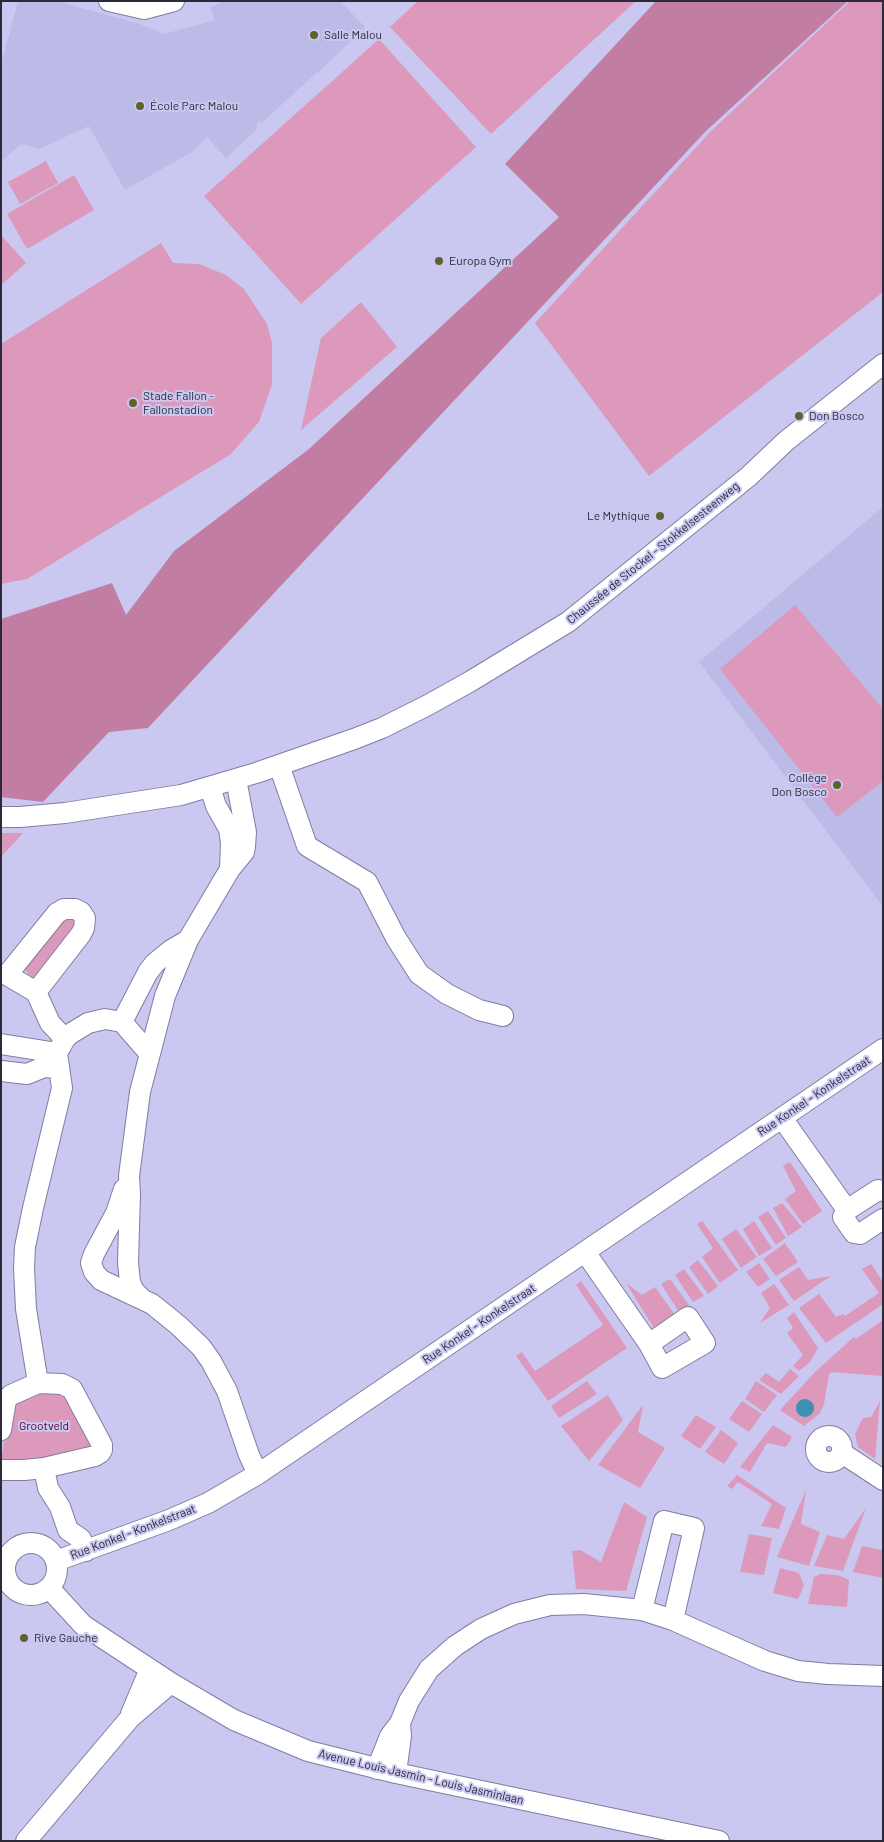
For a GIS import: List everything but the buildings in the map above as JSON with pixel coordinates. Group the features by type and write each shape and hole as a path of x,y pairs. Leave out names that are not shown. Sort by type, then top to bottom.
{"street":[{"path":"109,1 144,9 174,1"},
{"name":"Chaussée de Stockel - Stokkelsesteenweg","path":"1,816 20,817 65,813 181,795 280,765 354,739 405,717 471,682 568,622 748,477 786,441 883,364"},
{"path":"280,765 308,846 366,882 396,938 419,974 447,994 479,1010 502,1016"},
{"path":"141,1298 134,1290 128,1273 129,1176 134,1126 140,1092 165,996 188,940 230,869 244,852 246,841 244,812 236,779"},
{"path":"210,787 216,806 225,820 230,836 230,869"},
{"path":"122,1022 152,968 162,956 188,940"},
{"path":"36,992 60,1053 62,1088 33,1208 24,1261 26,1309 38,1384"},
{"path":"1,1071 27,1074 44,1068 88,1023 105,1019 122,1022 149,1053"},
{"path":"1,1044 60,1053"},
{"name":"Rue Konkel - Konkelstraat","path":"56,1562 169,1520 208,1503 258,1474 883,1049"},
{"path":"782,1118 847,1210"},
{"path":"129,1176 116,1213 94,1254 92,1263 94,1272 100,1280 152,1304 184,1330 201,1347 227,1391 248,1455 258,1474"},
{"path":"883,1191 878,1190 847,1210 844,1217 854,1233 860,1234 883,1219"},
{"path":"585,1252 650,1344"},
{"path":"1,1430 6,1400 11,1395 38,1384 62,1384 72,1389 102,1445 100,1453 95,1456 44,1468 1,1470"},
{"path":"842,1453 883,1480"},
{"path":"44,1468 48,1488 60,1507 68,1530 81,1540 86,1551"},
{"path":"642,1610 664,1521 694,1528 673,1620"},
{"path":"31,1543 46,1548 56,1562 56,1576 48,1588 42,1592 27,1595 7,1592 4,1560 15,1548 31,1543"},
{"name":"Avenue Louis Jasmin - Louis Jasminlaan","path":"48,1588 83,1625 171,1683 234,1720 308,1751 377,1769 712,1840"},
{"path":"377,1769 390,1736 400,1723 409,1701 429,1669 455,1646 481,1629 514,1614 550,1605 584,1604 642,1610 673,1620 765,1661 798,1670 828,1674 883,1676"},
{"path":"130,1718 150,1669"},
{"path":"26,1841 130,1718 171,1683"},
{"path":"396,1773 401,1736 400,1723"}],"shaded area":[{"name":"École Parc Malou","path":"18,1 56,1 140,24 164,34 215,20 210,8 222,1 340,1 365,27 319,72 262,123 260,121 256,125 258,128 226,158 207,137 192,152 125,190 89,126 39,149 21,144 1,162 1,65"},
{"path":"656,1 848,1 706,131 148,728 109,732 43,802 1,797 1,619 112,583 126,615 174,551 309,449 559,217 505,164"},
{"name":"Collège Don Bosco","path":"883,507 883,907 699,662"},
{"path":"805,1399 811,1402 814,1408 811,1414 805,1417 799,1414 796,1408 799,1402"}],"green space":[{"path":"418,1 636,1 491,134 390,27"},
{"path":"850,1 883,1 883,292 649,476 535,323 711,131"},
{"path":"379,39 476,147 301,304 204,196"},
{"path":"46,161 58,183 20,204 8,182"},
{"path":"74,175 94,210 27,249 7,214"},
{"path":"1,235 26,263 1,285"},
{"name":"Stade Fallon - Fallonstadion","path":"161,243 173,263 199,264 226,275 244,289 267,324 272,343 272,384 259,422 231,454 27,579 1,584 1,344"},
{"path":"361,302 397,347 301,430 321,338"},
{"path":"795,605 883,709 883,781 837,817 720,669"},
{"path":"1,833 23,833 1,857"},
{"path":"66,913 80,922 34,981 23,967"},
{"path":"790,1162 822,1211 803,1224 785,1199 796,1191 783,1166"},
{"path":"782,1203 802,1227 788,1236 773,1208"},
{"path":"768,1211 786,1238 776,1245 758,1217"},
{"path":"702,1221 738,1270 720,1283 702,1257 713,1248 697,1224"},
{"path":"754,1221 772,1248 759,1256 743,1229"},
{"path":"736,1229 757,1257 741,1268 722,1239"},
{"path":"785,1243 798,1262 776,1276 763,1259"},
{"path":"698,1260 718,1286 708,1294 689,1267"},
{"path":"759,1263 770,1279 758,1287 746,1272"},
{"path":"871,1264 883,1282 883,1304 826,1343 799,1308 819,1294 836,1317 843,1314 845,1316 879,1293 862,1269"},
{"path":"799,1267 808,1280 831,1276 794,1301 779,1280"},
{"path":"684,1269 704,1296 693,1302 675,1275"},
{"path":"670,1279 689,1305 679,1312 661,1284"},
{"path":"581,1281 627,1348 548,1401 516,1356 522,1352 535,1371 603,1325 576,1285"},
{"path":"626,1283 642,1295 655,1287 675,1315 654,1328"},
{"path":"774,1284 789,1305 760,1323 770,1308 761,1293"},
{"path":"794,1312 818,1348 810,1362 799,1371 793,1366 803,1355 787,1333 793,1328 787,1318"},
{"path":"883,1320 883,1376 831,1372 824,1404 820,1413 804,1426 780,1410 816,1371 854,1337 856,1339"},
{"path":"790,1369 799,1376 781,1394 759,1380 766,1373 779,1382"},
{"path":"587,1381 597,1394 559,1418 551,1406"},
{"path":"756,1381 777,1395 764,1412 745,1399"},
{"name":"Grootveld","path":"63,1387 96,1451 1,1464 8,1409 12,1399"},
{"path":"608,1395 623,1420 589,1461 561,1426"},
{"path":"742,1401 762,1414 749,1432 729,1419"},
{"path":"880,1401 875,1459 858,1447 855,1434 863,1418 871,1417"},
{"path":"643,1405 638,1432 665,1448 640,1488 598,1465"},
{"path":"696,1415 716,1427 700,1449 681,1436"},
{"path":"773,1425 792,1437 786,1447 767,1443 750,1472 740,1467"},
{"path":"721,1430 738,1443 724,1464 705,1452"},
{"path":"737,1475 786,1508 779,1529 761,1526 772,1504 738,1482 732,1489 727,1486"},
{"path":"806,1490 801,1524 820,1532 809,1566 777,1557"},
{"path":"624,1502 647,1517 626,1591 576,1589 572,1551 580,1550 601,1562"},
{"path":"866,1508 843,1571 814,1566 827,1535 844,1539"},
{"path":"749,1534 772,1538 764,1575 740,1572"},
{"path":"862,1546 883,1550 883,1578 853,1572"},
{"path":"780,1568 799,1573 804,1586 798,1599 773,1593"},
{"path":"821,1574 838,1575 849,1580 847,1607 808,1604 814,1577"}],"place":[{"name":"Salle Malou","path":"314,35"},
{"name":"École Parc Malou","path":"140,106"},
{"name":"Europa Gym","path":"439,261"},
{"name":"Stade Fallon - Fallonstadion","path":"133,403"},
{"name":"Don Bosco","path":"799,416"},
{"name":"Le Mythique","path":"660,516"},
{"name":"Collège Don Bosco","path":"837,785"},
{"name":"Rive Gauche","path":"24,1638"}]}
